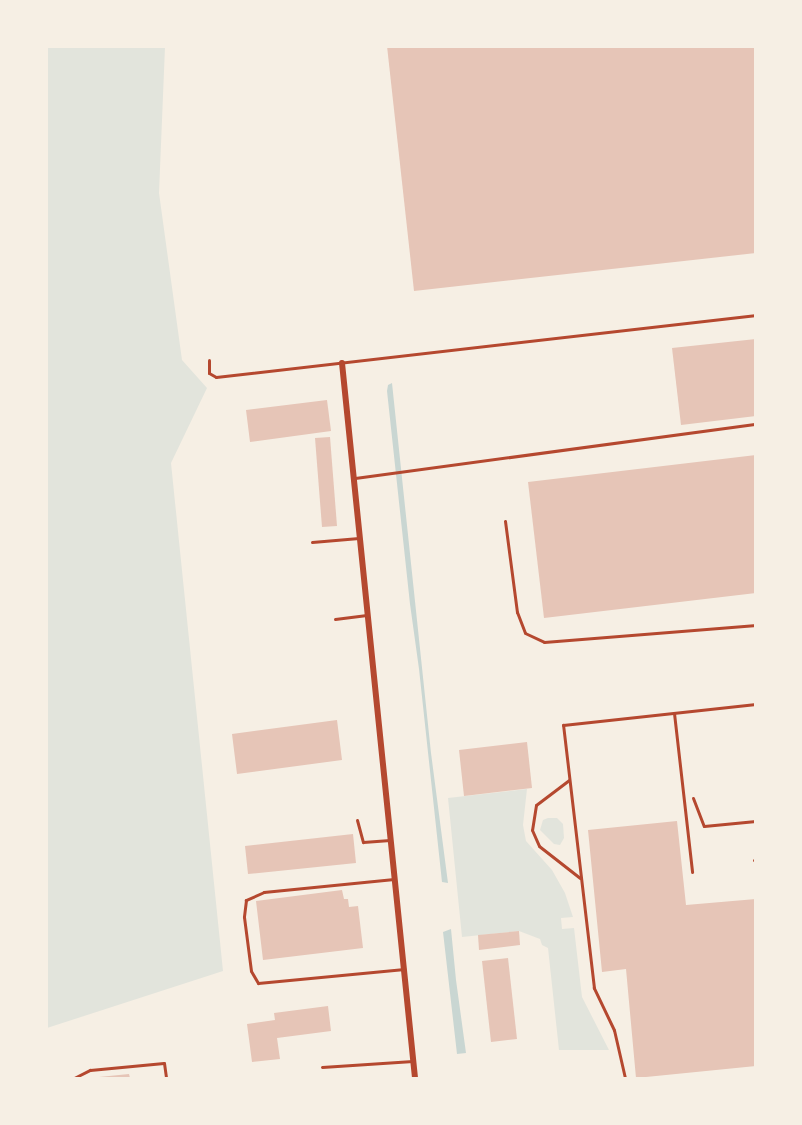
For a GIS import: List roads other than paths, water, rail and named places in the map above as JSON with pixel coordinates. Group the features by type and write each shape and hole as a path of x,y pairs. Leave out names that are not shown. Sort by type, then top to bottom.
{"street":[{"path":"342,363 415,1078"}],"lane":[{"path":"208,360 209,373 216,377 756,315"},
{"path":"354,478 756,424"},
{"path":"505,521 517,612 525,633 544,642 756,625"},
{"path":"312,542 360,538"},
{"path":"335,619 367,615"},
{"path":"625,1078 614,1030 594,987 563,725 756,704"},
{"path":"674,713 692,872"},
{"path":"569,780 536,805 532,830 539,846 581,879"},
{"path":"357,820 363,842 390,840"},
{"path":"394,879 264,892 246,900 244,917 251,971 258,983 404,969"},
{"path":"322,1066 413,1061"},
{"path":"74,1078 90,1070 165,1063 166,1078"}]}
